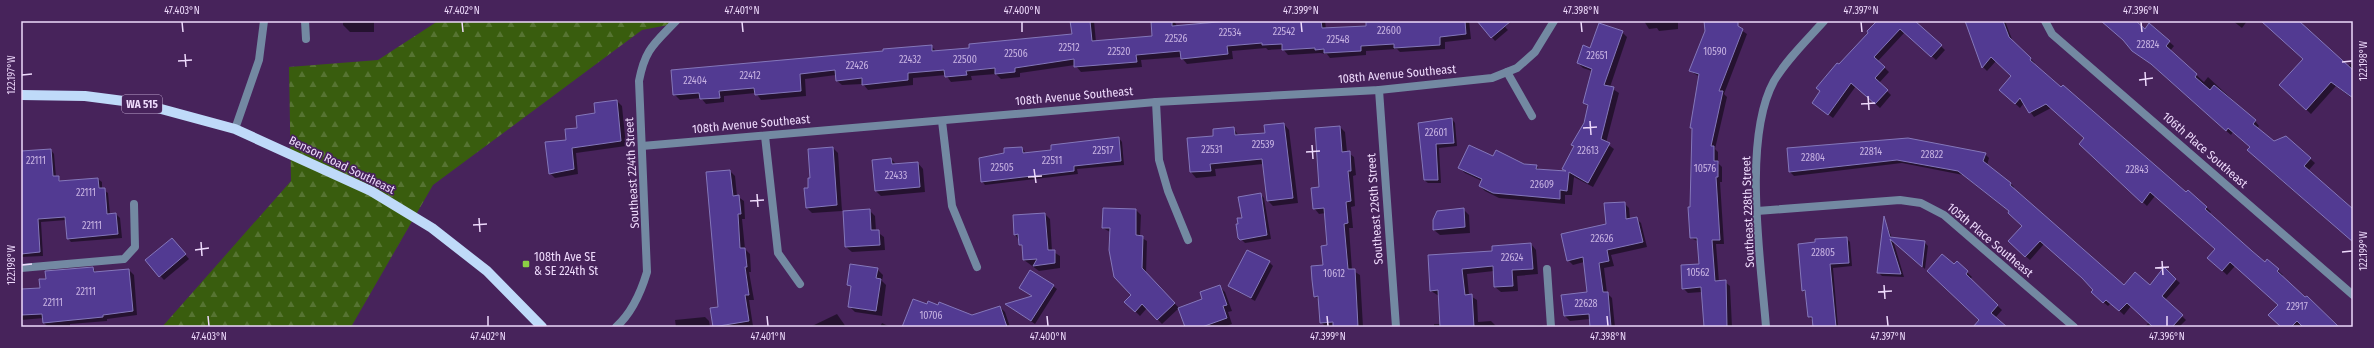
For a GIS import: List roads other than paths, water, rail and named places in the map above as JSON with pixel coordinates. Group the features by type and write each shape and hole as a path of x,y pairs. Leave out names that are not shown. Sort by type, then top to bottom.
{"main road":[{"name":"WA 515","path":"21,95 85,96 139,103 235,129"},
{"name":"Benson Road Southeast","path":"235,129 371,191 432,228 487,271 542,327"}],"street":[{"path":"235,129 259,60 264,21"},
{"path":"305,21 306,39"},
{"name":"Southeast 224th Street","path":"616,327 633,305 643,288 647,272 639,81 643,60 652,46 676,21"},
{"name":"108th Avenue Southeast","path":"642,146 1156,102 1379,90 1492,78 1518,68 1535,52 1554,21"},
{"name":"Southeast 228th Street","path":"1766,327 1757,211 1756,160 1762,111 1774,82 1789,60 1824,21"},
{"name":"106th Place Southeast","path":"2045,21 2052,34 2353,295"},
{"path":"1507,72 1532,116"},
{"name":"Southeast 226th Street","path":"1379,90 1396,327"},
{"path":"1156,102 1159,160 1168,191 1188,240"},
{"path":"942,121 952,206 977,267"},
{"path":"764,136 778,253 800,284"},
{"name":"105th Place Southeast","path":"1757,211 1900,200 1921,203 1944,215 2074,327"},
{"path":"21,268 124,260 135,247 134,204"},
{"path":"1547,269 1551,327"}],"place":[{"name":"108th Ave SE & SE 224th St","path":"526,264"}]}
